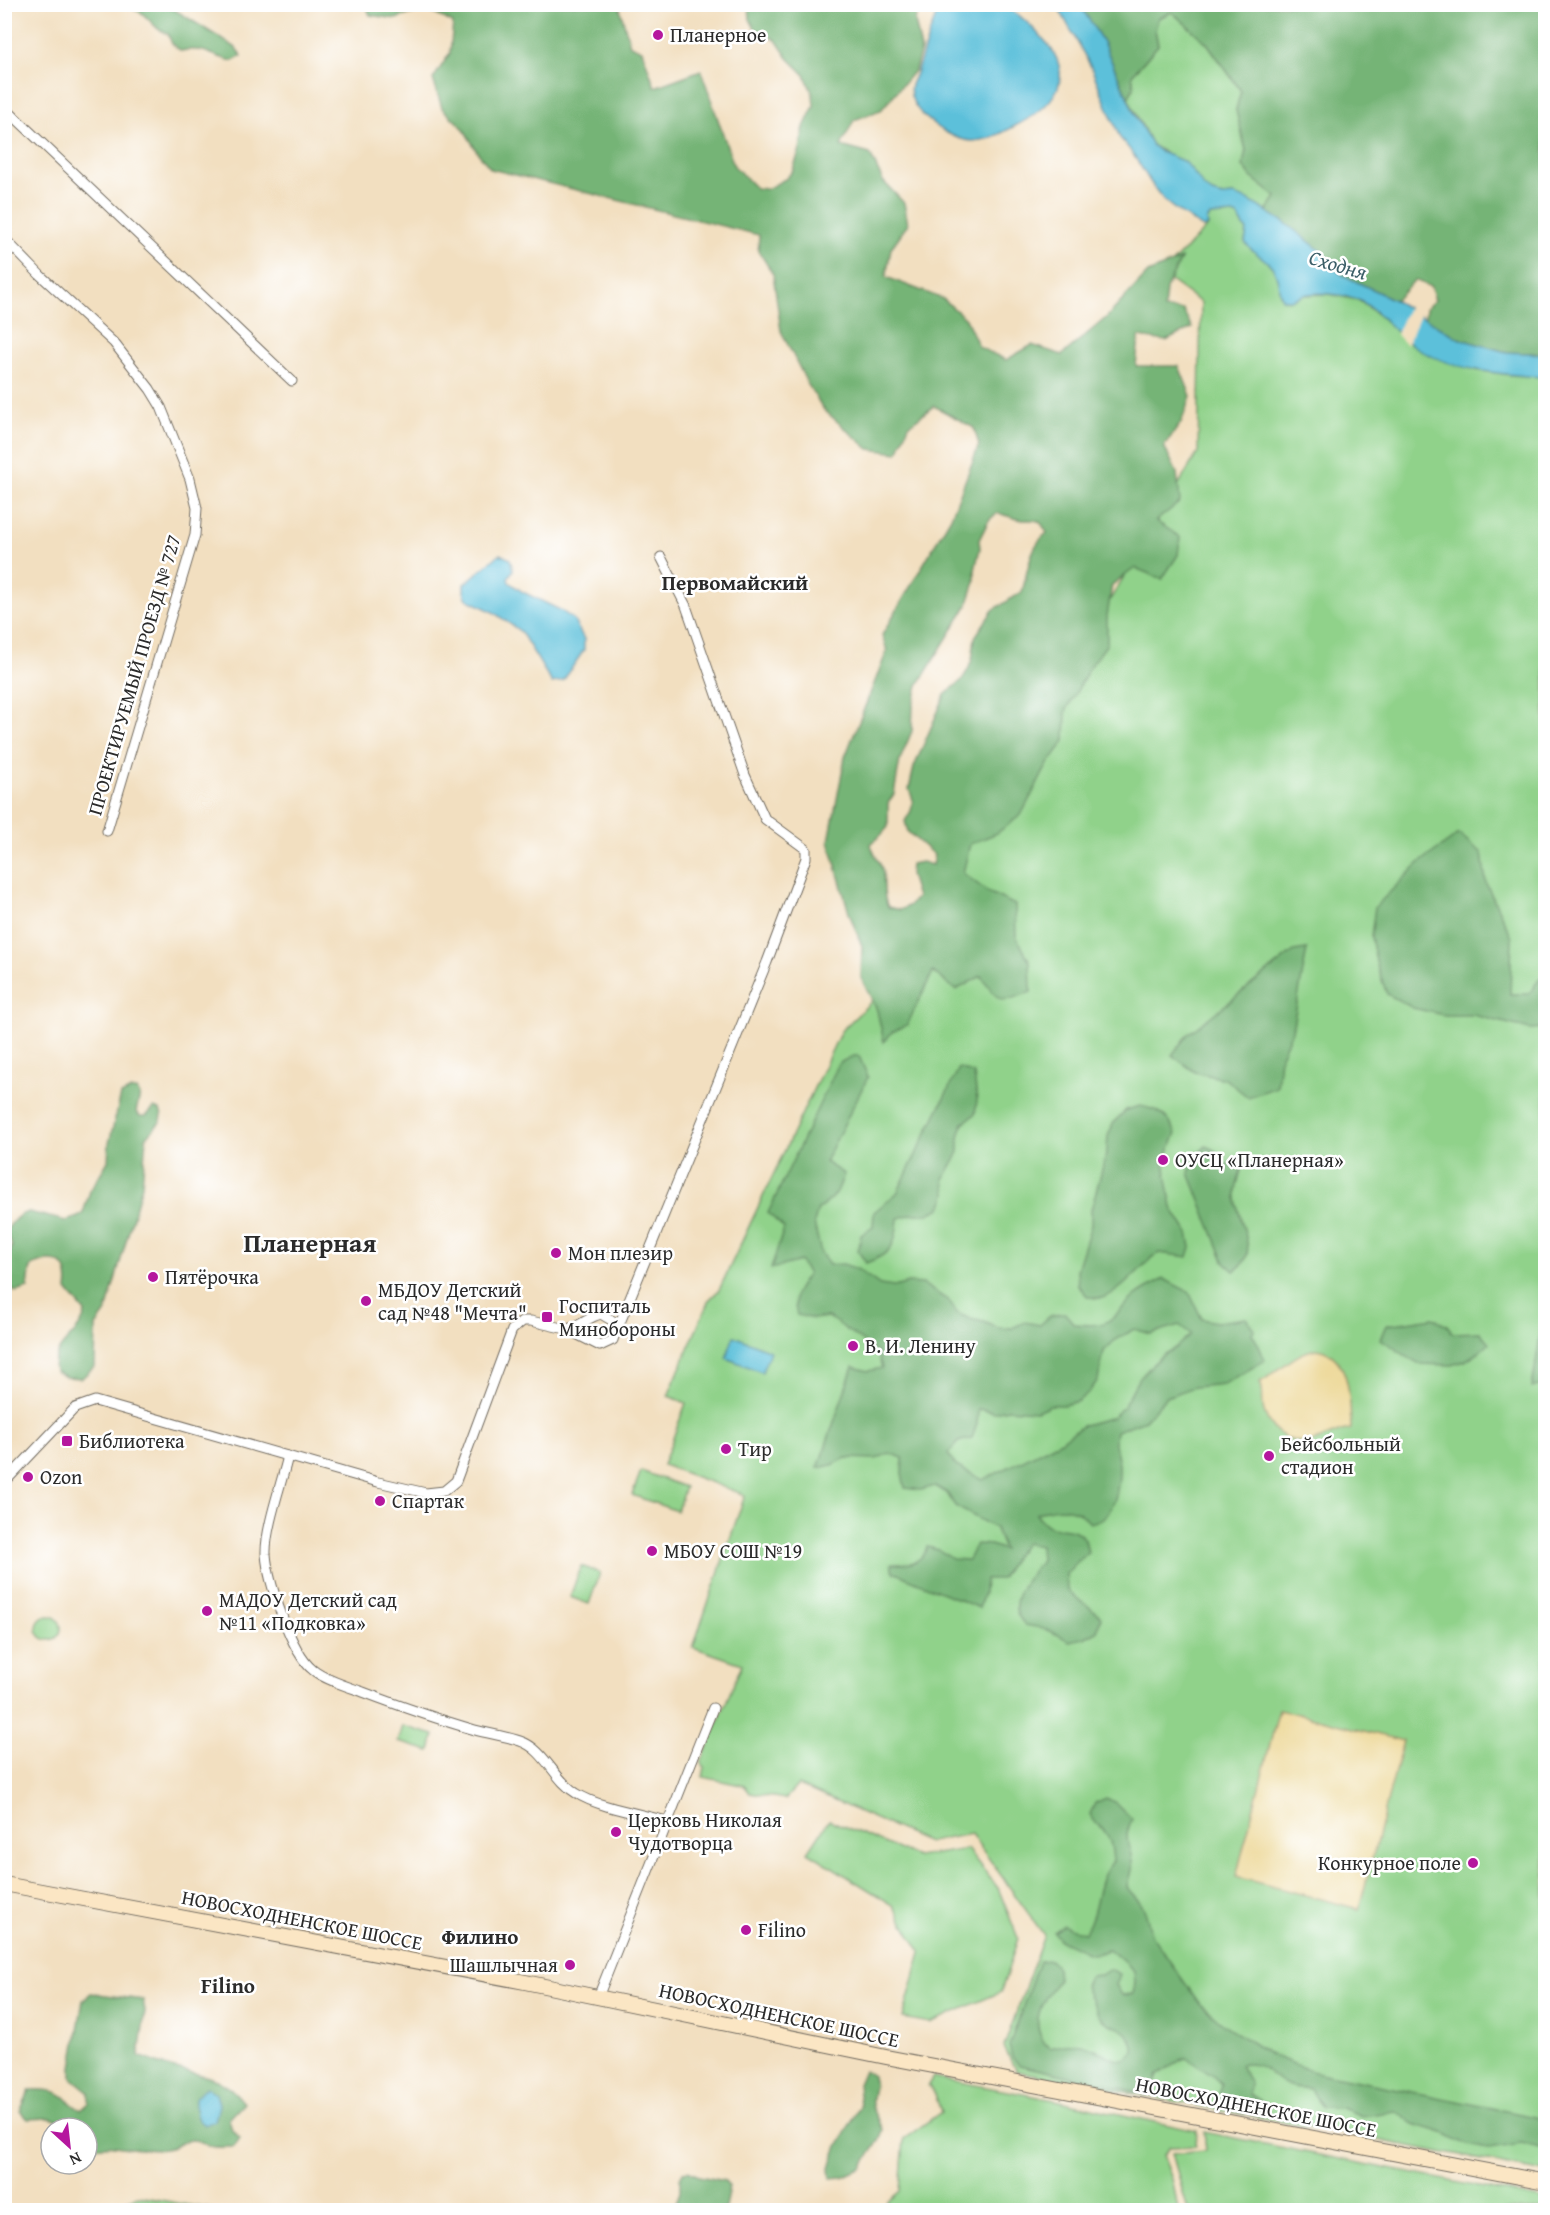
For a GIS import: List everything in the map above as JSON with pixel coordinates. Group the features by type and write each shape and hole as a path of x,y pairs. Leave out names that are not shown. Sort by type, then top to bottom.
{"main road":[{"name":"НОВОСХОДНЕНСКОЕ ШОССЕ","path":"4,1884 598,1997 886,2057 1545,2182"}],"street":[{"path":"4,107 292,381"},
{"name":"ПРОЕКТИРУЕМЫЙ ПРОЕЗД № 727","path":"4,238 40,275 114,343 144,381 160,407 190,479 197,508 195,535 107,831"},
{"path":"566,1329 590,1343 605,1346 613,1340 763,973 806,858 806,849 765,819 745,775 686,606 661,557"},
{"path":"4,1482 75,1408 95,1401 378,1482 426,1492 444,1491 456,1481 512,1330 523,1321 566,1329 575,1328 600,1314 618,1317 626,1311"},
{"path":"610,1317 615,1326 615,1335"},
{"path":"588,1321 585,1325 585,1335 590,1343"},
{"path":"288,1456 267,1538 266,1554 271,1583 288,1631 304,1661 314,1671 350,1688 403,1707 522,1741 531,1747 576,1794 667,1821"},
{"path":"598,1997 713,1708"}],"green space":[{"path":"99,5 167,5 235,47 242,56 233,61 202,51 181,51 172,44 168,34 158,29 142,13 131,8"},
{"path":"366,5 619,5 630,45 642,50 655,87 701,70 734,166 756,188 767,189 787,178 793,170 804,127 814,106 813,95 805,75 788,58 776,40 755,29 750,19 749,5 920,5 915,21 921,50 915,70 881,110 854,120 841,146 870,154 883,181 904,203 908,224 891,248 886,277 943,299 966,319 979,347 1006,360 1032,345 1062,355 1107,317 1148,273 1181,259 1166,289 1164,309 1183,310 1192,328 1166,341 1139,337 1136,366 1179,366 1191,396 1181,423 1164,446 1177,473 1180,502 1156,521 1180,537 1178,555 1162,579 1135,568 1112,585 1107,616 1107,644 1090,667 1066,711 1065,741 1048,764 1021,815 997,833 970,844 963,873 988,892 1015,905 1016,936 1030,962 1031,992 1006,1000 1001,999 981,976 956,990 933,972 907,1025 892,1032 884,1042 877,1010 861,978 862,946 849,913 829,841 845,757 887,651 882,635 951,517 979,445 974,428 934,406 909,425 898,453 869,449 824,410 808,385 781,331 773,274 758,250 759,235 491,169 463,128 442,108 433,79 450,53 453,23 425,9 396,19 370,15","holes":["997,513 1038,521 1047,533 1041,538 1033,552 1022,592 993,610 975,637 972,660 968,670 962,680 945,695 914,767 909,789 913,800 911,811 905,821 908,832 934,855 932,865 922,862 911,864 910,875 917,897 910,905 900,910 888,907 884,894 882,870 871,844 888,827 888,803 894,794 900,760 912,731 913,707 918,685 967,606 975,582 979,540 989,520"]},
{"path":"1080,5 1545,5 1545,354 1506,352 1460,339 1425,319 1426,308 1435,300 1431,287 1415,280 1394,300 1343,275 1334,268 1321,251 1284,222 1266,212 1276,197 1251,177 1243,166 1246,150 1236,110 1241,91 1207,43 1172,12 1158,18 1155,30 1158,45 1132,75 1134,87 1128,98 1103,42"},
{"path":"1172,12 1207,43 1241,91 1236,110 1246,150 1243,166 1277,197 1266,212 1234,195 1223,196 1212,193 1203,187 1191,169 1152,145 1128,98 1134,87 1132,75 1158,45 1155,30 1158,18"},
{"name":"ОУСЦ «Планерная»","path":"1233,214 1238,216 1247,231 1246,244 1272,267 1277,277 1280,294 1288,301 1304,295 1328,294 1358,300 1389,323 1412,345 1436,357 1475,370 1545,377 1545,2172 1016,2071 1004,2047 1044,1935 971,1834 928,1842 798,1785 785,1799 750,1793 745,1786 703,1777 705,1767 701,1763 742,1664 693,1647 745,1495 663,1465 686,1403 668,1396 709,1300 719,1290 841,1031 870,1003 1198,452 1201,303 1161,274 1208,226 1207,221 1210,216"},
{"path":"1459,834 1482,853 1486,883 1512,938 1510,994 1529,994 1540,978 1545,977 1545,1028 1530,1029 1473,1015 1444,1015 1413,1008 1387,994 1377,966 1371,937 1375,907 1419,863"},
{"path":"1307,949 1292,1031 1280,1058 1277,1087 1248,1097 1225,1079 1195,1072 1172,1055 1187,1035 1294,951"},
{"path":"853,1056 859,1056 868,1077 825,1162 844,1174 835,1194 818,1209 814,1223 821,1253 829,1265 843,1264 857,1269 880,1285 894,1287 908,1283 923,1284 949,1301 957,1313 998,1328 1012,1328 1025,1322 1040,1325 1050,1316 1065,1313 1074,1324 1104,1323 1115,1316 1138,1293 1164,1279 1189,1292 1202,1319 1217,1322 1246,1318 1254,1329 1252,1334 1260,1347 1264,1361 1224,1384 1194,1387 1166,1397 1145,1420 1116,1431 1118,1485 1112,1507 1103,1518 1090,1523 1075,1510 1063,1508 1036,1514 1045,1524 1073,1530 1085,1539 1088,1553 1066,1574 1067,1589 1101,1617 1097,1631 1084,1638 1069,1641 1048,1630 1025,1625 1018,1615 1016,1606 1019,1592 1041,1561 1040,1546 1026,1543 1016,1554 1001,1579 985,1579 984,1593 979,1608 893,1572 891,1564 913,1563 921,1558 927,1547 939,1550 952,1559 968,1560 976,1544 991,1545 1004,1550 995,1528 955,1506 947,1493 935,1486 921,1490 905,1488 902,1473 903,1458 889,1453 876,1459 846,1458 832,1465 818,1468 853,1367 868,1371 882,1368 877,1352 828,1317 813,1319 797,1315 794,1303 796,1293 808,1274 800,1261 771,1269 784,1228 768,1213 839,1063","holes":["1179,1325 1191,1334 1175,1348 1162,1355 1139,1378 1123,1407 1113,1417 1084,1425 1059,1442 983,1480 956,1466 948,1454 958,1442 972,1438 977,1424 978,1409 994,1412 1008,1409 1037,1411 1050,1405 1064,1405 1078,1401 1098,1380 1104,1351 1114,1341 1134,1329 1151,1334"]},
{"path":"959,1068 974,1074 977,1100 975,1114 963,1123 959,1137 959,1152 944,1179 946,1194 941,1208 928,1214 913,1214 898,1218 896,1235 891,1247 882,1256 866,1263 858,1251 861,1235 873,1227 874,1212 897,1193"},
{"path":"137,1090 140,1095 136,1112 140,1116 146,1116 154,1108 160,1110 161,1121 146,1138 142,1185 106,1312 96,1326 95,1366 82,1378 66,1377 55,1371 54,1362 61,1347 83,1320 85,1312 67,1290 68,1280 64,1267 55,1261 32,1266 28,1288 17,1292 12,1290 5,1307 5,1269 12,1246 6,1231 18,1217 29,1212 66,1221 83,1213 90,1191 108,1161 109,1143 121,1095"},
{"path":"1140,1106 1162,1114 1176,1133 1164,1162 1172,1208 1188,1233 1191,1247 1188,1257 1159,1253 1109,1295 1100,1298 1088,1297 1078,1285 1077,1270 1091,1225 1091,1210 1107,1151 1108,1136 1114,1122 1126,1110"},
{"path":"1206,1146 1216,1151 1225,1165 1236,1161 1243,1164 1236,1197 1248,1247 1247,1256 1234,1271 1225,1263 1189,1173 1193,1159"},
{"path":"1545,1311 1545,1384 1532,1388 1543,1317"},
{"path":"1433,1318 1447,1325 1453,1333 1480,1332 1489,1343 1465,1361 1451,1365 1418,1364 1381,1339 1387,1325"},
{"path":"641,1471 685,1487 677,1511 632,1495"},
{"path":"581,1566 600,1573 589,1604 570,1597"},
{"path":"49,1616 58,1619 61,1628 58,1637 49,1640 40,1637 37,1628 40,1619"},
{"path":"403,1726 434,1735 430,1751 398,1742"},
{"path":"1106,1798 1116,1803 1132,1819 1127,1837 1132,1862 1127,1887 1143,1907 1152,1936 1199,2003 1226,2026 1269,2054 1314,2072 1545,2119 1545,2149 1522,2144 1489,2149 1467,2145 1446,2134 1414,2124 1395,2111 1362,2116 1341,2108 1322,2107 1311,2089 1287,2085 1255,2065 1240,2065 1250,2084 1249,2095 1269,2106 1263,2115 1252,2115 1220,2106 1221,2084 1186,2058 1158,2075 1154,2085 1147,2093 1019,2065 1012,2057 1009,2046 1039,1961 1050,1960 1057,1968 1058,1980 1046,1996 1038,2022 1042,2040 1049,2048 1084,2045 1113,2059 1121,2060 1126,2060 1134,2052 1128,2035 1100,2016 1085,1986 1089,1976 1101,1975 1110,1969 1120,1974 1116,1985 1122,1995 1133,1994 1134,1971 1109,1949 1100,1953 1088,1953 1060,1941 1054,1932 1064,1925 1085,1932 1091,1920 1102,1879 1113,1861 1109,1839 1090,1814 1095,1803"},
{"path":"829,1820 917,1857 967,1849 998,1888 1018,1938 1001,1992 930,2023 903,2018 921,1952 893,1905 808,1852"},
{"path":"91,1993 143,2000 145,2011 139,2056 171,2068 213,2078 237,2094 244,2103 229,2119 232,2130 240,2138 234,2147 213,2147 192,2140 161,2150 99,2147 99,2116 39,2116 39,2118 28,2119 20,2111 30,2090 58,2093 81,2110 89,2103 89,2092 72,2078 83,2000"},
{"path":"864,2070 873,2076 872,2106 883,2129 877,2145 862,2168 842,2177 831,2178 830,2167 838,2146 860,2106 858,2084"},
{"path":"933,2077 1060,2101 1197,2131 1196,2146 1170,2147 1163,2155 1173,2182 1178,2210 1158,2210 1152,2206 1143,2206 1143,2210 878,2210 900,2191 904,2139 941,2112 935,2094 928,2085"},
{"path":"1204,2132 1545,2200 1545,2210 1188,2210 1172,2153 1206,2150"},
{"path":"688,2171 699,2176 725,2181 729,2186 725,2208 722,2210 673,2210 680,2192 680,2178 683,2172"},
{"path":"138,2196 216,2210 100,2210"}],"sand":[{"path":"1317,1349 1337,1360 1343,1370 1349,1393 1351,1429 1315,1441 1299,1442 1278,1433 1268,1421 1263,1406 1260,1382 1294,1358"},
{"path":"1279,1709 1403,1741 1359,1909 1236,1877"}],"water":[{"path":"996,4 1007,7 1025,20 1046,42 1060,69 1060,81 1049,102 1028,119 994,136 978,141 953,136 925,117 913,102 910,89 941,5"},
{"path":"1057,5 1080,5 1103,42 1136,117 1152,145 1161,152 1183,161 1204,187 1212,193 1223,196 1234,195 1248,200 1284,222 1321,251 1334,268 1343,275 1394,300 1460,339 1506,352 1545,354 1545,377 1494,373 1458,366 1442,360 1412,345 1367,305 1354,298 1316,293 1291,300 1282,299 1275,272 1270,264 1245,242 1247,231 1238,216 1233,214 1210,216 1207,221 1208,226 1203,228 1173,208 1158,193 1120,138 1091,67"},
{"path":"500,554 510,559 513,570 508,578 509,582 573,619 584,639 584,650 563,681 552,683 521,632 493,612 467,599 464,584"},
{"path":"734,1336 770,1351 762,1372 726,1358"},
{"path":"207,2087 216,2094 219,2105 215,2121 205,2125 197,2117 195,2098"}],"pier":[{"path":"1409,305 1421,313 1407,345 1396,334"}],"place":[{"name":"Планерное","path":"658,35"},
{"name":"ОУСЦ «Планерная»","path":"1163,1160"},
{"name":"Мон плезир","path":"556,1253"},
{"name":"Пятёрочка","path":"153,1277"},
{"name":"МБДОУ Детский сад №48 \"Мечта\"","path":"366,1301"},
{"name":"Госпиталь Минобороны","path":"547,1317"},
{"name":"В. И. Ленину","path":"853,1346"},
{"name":"Библиотека","path":"67,1441"},
{"name":"Тир","path":"726,1449"},
{"name":"Бейсбольный стадион","path":"1269,1456"},
{"name":"Ozon","path":"28,1477"},
{"name":"Спартак","path":"380,1501"},
{"name":"МБОУ СОШ №19","path":"652,1551"},
{"name":"МАДОУ Детский сад №11 «Подковка»","path":"207,1611"},
{"name":"Церковь Николая Чудотворца","path":"616,1832"},
{"name":"Конкурное поле","path":"1473,1863"},
{"name":"Filino","path":"746,1930"},
{"name":"Шашлычная","path":"570,1965"}],"district":[{"name":"Первомайский","path":"735,583"},
{"name":"Планерная","path":"310,1243"},
{"name":"Филино","path":"480,1937"},
{"name":"Filino","path":"228,1986"}],"water label":[{"name":"Сходня","path":"1338,265"}]}
